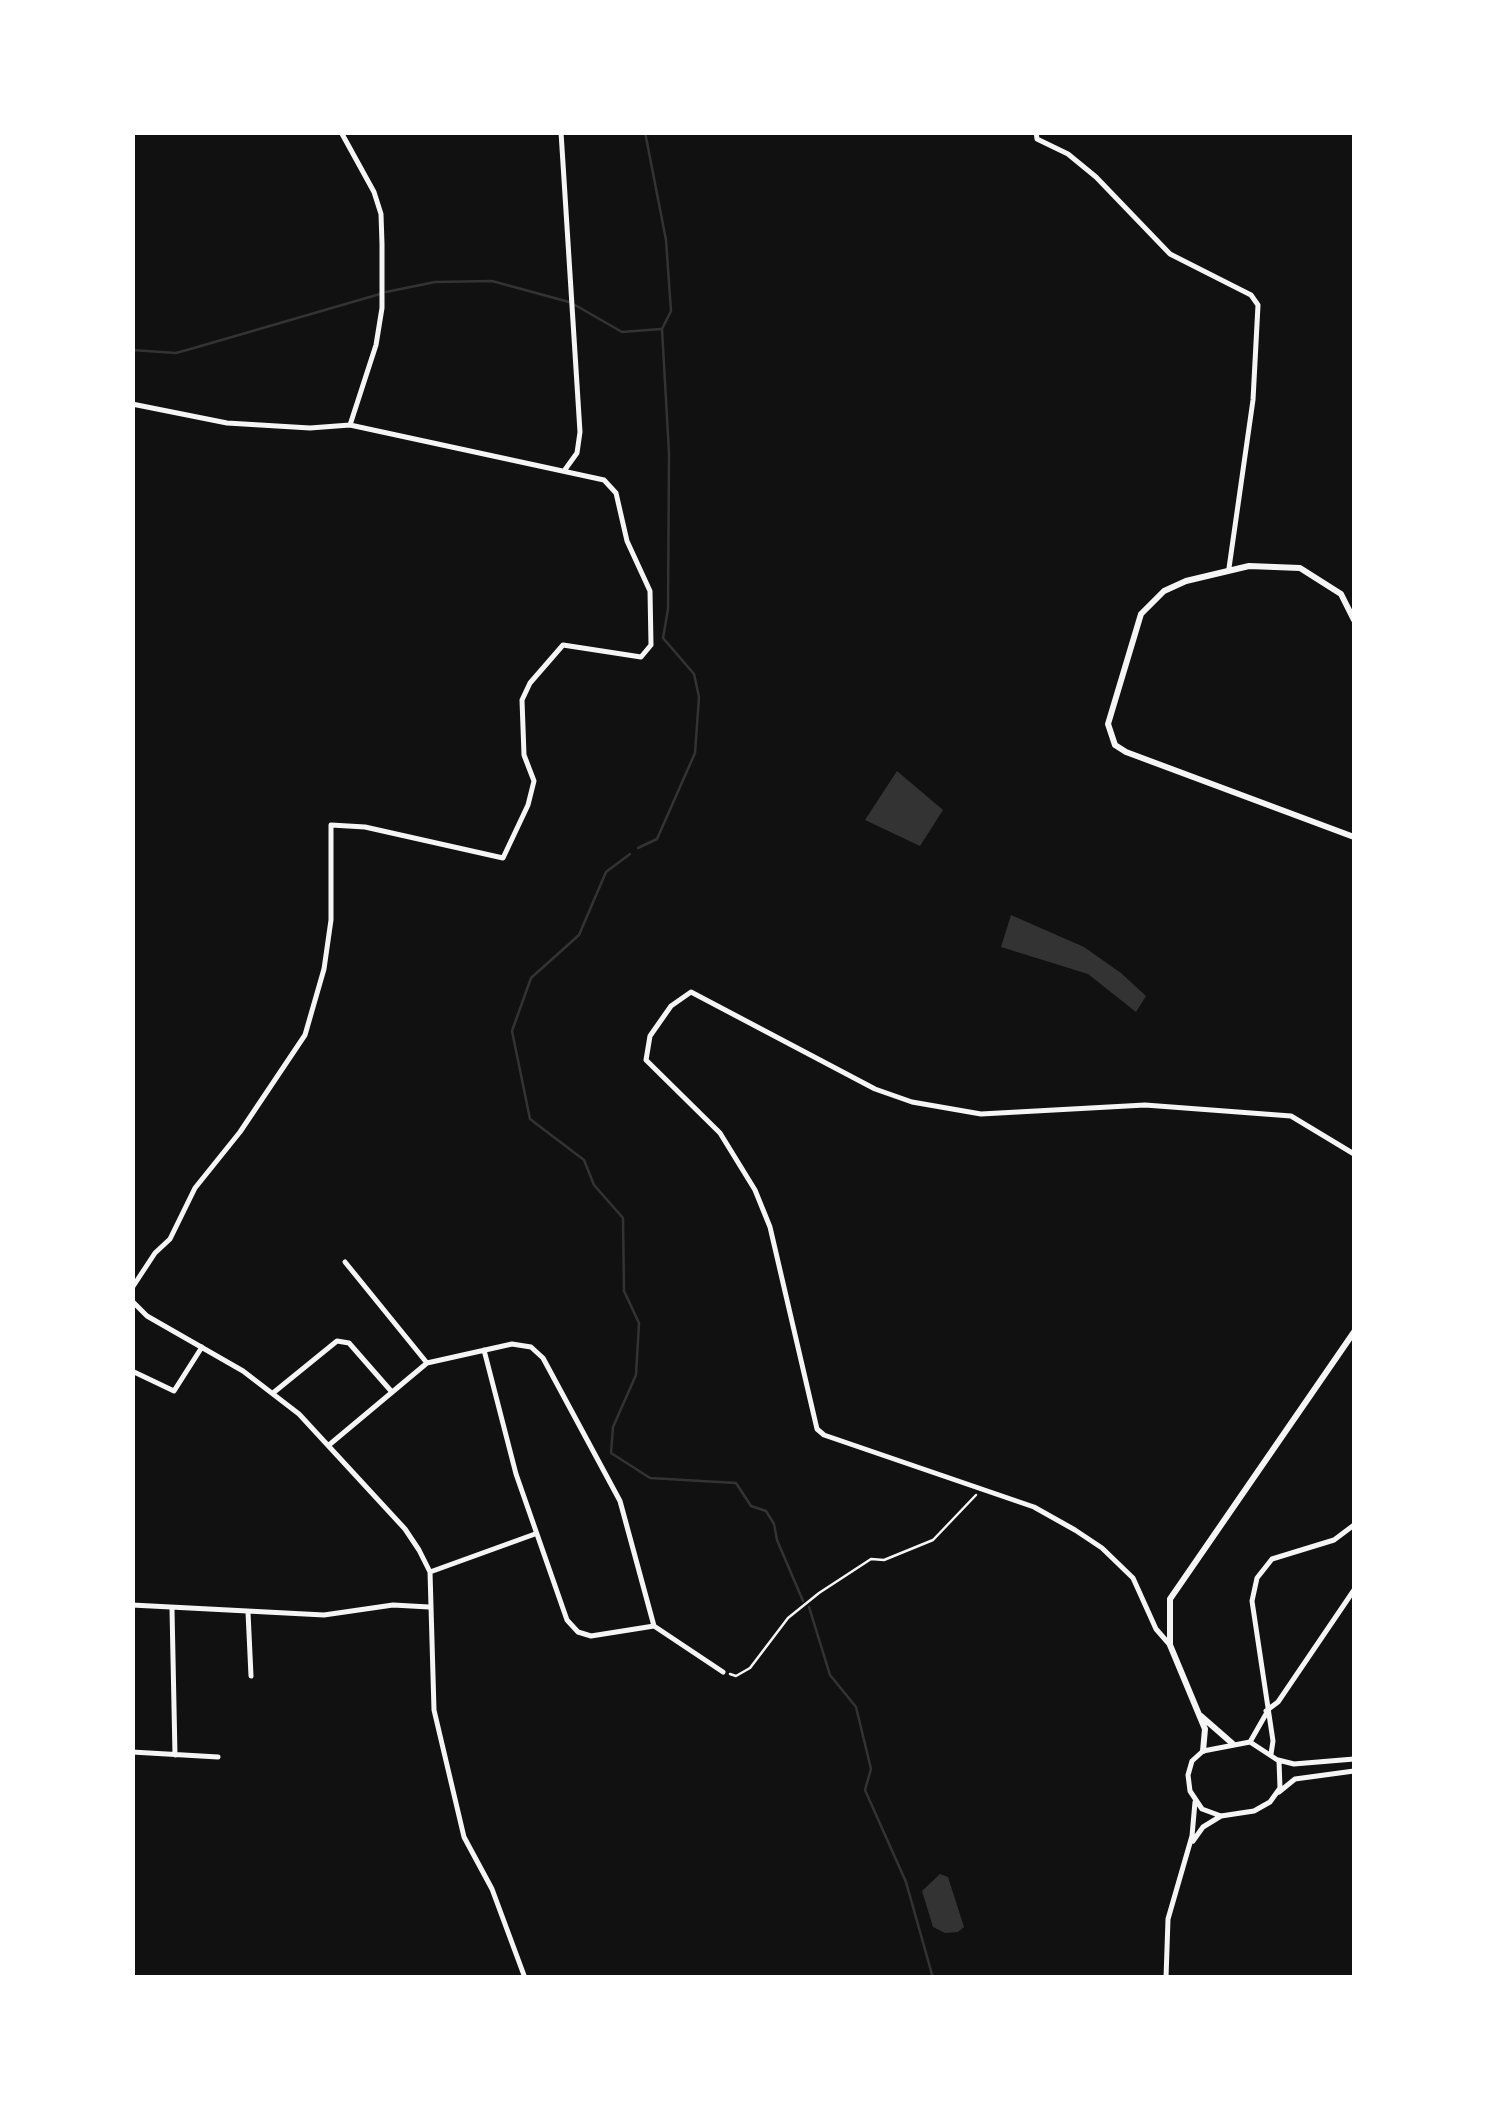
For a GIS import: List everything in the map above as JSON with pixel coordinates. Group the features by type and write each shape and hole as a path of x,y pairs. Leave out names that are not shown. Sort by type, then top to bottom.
{"main road":[{"path":"1354,620 1341,594 1300,568 1272,564 1229,568 1164,590 1142,614 1114,702 1110,736 1114,745 1146,761 1354,838"},
{"path":"1234,1744 1200,1715 1180,1679 1167,1618 1174,1587 1354,1332"},
{"path":"1200,1715 1203,1751"}],"street":[{"path":"341,132 374,192 381,214 382,244 382,308 376,345 350,425"},
{"path":"562,132 580,432 577,453 564,471"},
{"path":"1036,132 1038,138 1068,154 1096,177 1170,254 1251,295 1258,305 1261,317 1253,400 1229,568"},
{"path":"132,404 227,423 310,428 350,425 604,480 616,494 627,541 650,591 648,653 642,658 563,645 530,684 522,700 524,755 534,781 528,804 503,858 365,827 331,825 331,920 324,969 305,1034 236,1138 194,1188 170,1240 155,1253 132,1288"},
{"path":"1170,1645 1156,1629 1133,1578 1102,1548 1034,1507 824,1435 818,1429 770,1226 756,1190 720,1133 645,1057 659,1018 692,992 875,1089 912,1102 981,1114 1145,1105 1291,1116 1354,1154"},
{"path":"345,1262 427,1363"},
{"path":"132,1301 147,1316 273,1393 329,1444 405,1529 430,1572 434,1710 464,1838 492,1889 525,1978"},
{"path":"273,1393 337,1340 349,1343 390,1391"},
{"path":"329,1444 427,1363 525,1345 542,1358 620,1500 654,1626 724,1672"},
{"path":"132,1372 174,1391 202,1347"},
{"path":"484,1350 536,1534 567,1620 578,1632 591,1636 654,1626"},
{"path":"1276,1794 1283,1774 1274,1757 1266,1712 1252,1600 1257,1578 1272,1560 1334,1540 1354,1525"},
{"path":"430,1572 536,1534"},
{"path":"1250,1742 1266,1712 1278,1702 1354,1590"},
{"path":"132,1606 324,1615 393,1604 430,1607"},
{"path":"172,1610 176,1755"},
{"path":"248,1612 251,1676"},
{"path":"1221,1816 1202,1809 1188,1774 1192,1761 1203,1751 1250,1742 1294,1764 1354,1759"},
{"path":"132,1752 218,1757"},
{"path":"1187,1853 1203,1826 1221,1816 1254,1811 1295,1779 1354,1771"},
{"path":"1166,1978 1168,1919 1187,1853 1195,1799"}],"path":[{"path":"724,1672 736,1676 750,1668 788,1618 872,1559 884,1560 933,1540 973,1502 980,1486"}],"shaded area":[{"path":"897,771 943,810 920,846 865,820"},
{"path":"1011,915 1084,947 1121,973 1146,996 1136,1012 1088,974 1001,947"},
{"path":"940,1874 948,1877 964,1927 958,1932 945,1933 933,1927 922,1891"}],"waterway":[{"path":"638,848 657,839 695,753 699,697 694,674 663,638 668,609 669,453 662,329 671,311 666,240 645,132"},
{"path":"386,292 435,282 492,281 569,302"},
{"path":"132,350 176,353 380,294"},
{"path":"575,305 622,332 661,329"},
{"path":"630,854 606,872 579,935 531,978 512,1031 530,1119 584,1160 594,1185 623,1218 624,1291 639,1323 636,1375 613,1427 611,1453 650,1478 736,1483 751,1506 766,1511 774,1524 803,1601"},
{"path":"809,1607 830,1675 856,1707 871,1769 865,1790 906,1882 933,1978"}]}
